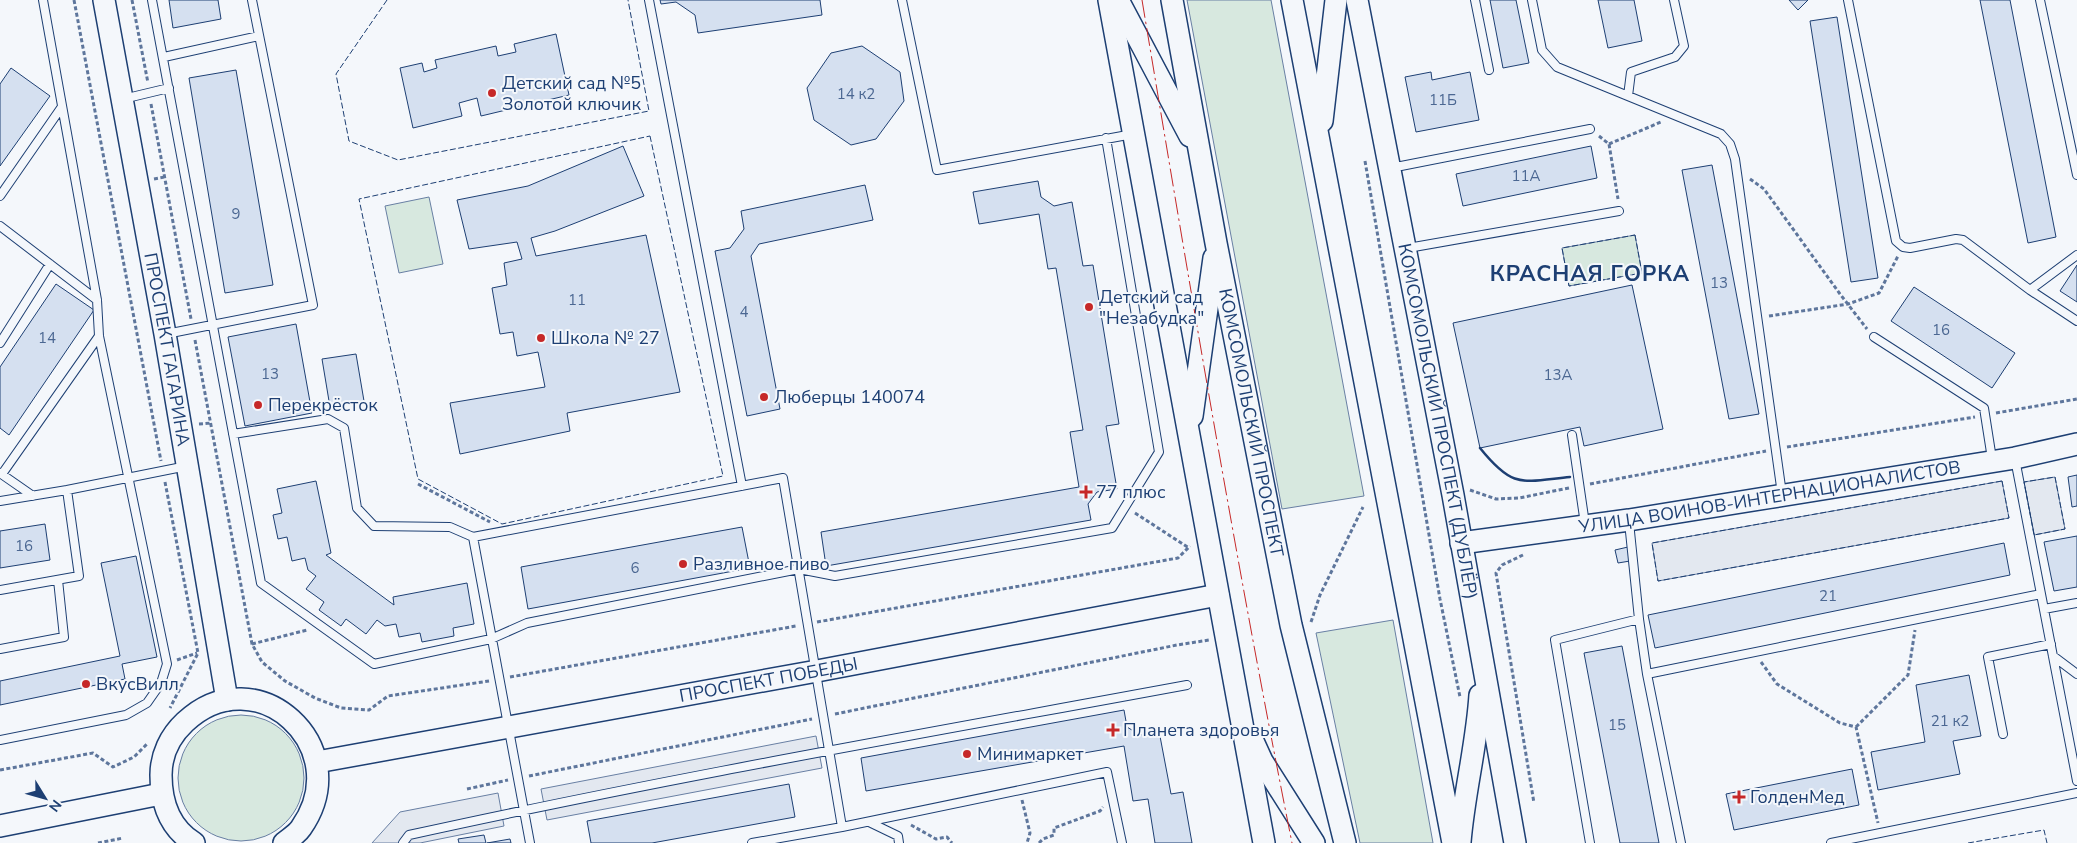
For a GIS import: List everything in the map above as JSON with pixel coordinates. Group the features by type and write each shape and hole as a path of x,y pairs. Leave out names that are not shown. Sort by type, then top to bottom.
{"street":[{"name":"ПРОСПЕКТ ГАГАРИНА","path":"104,0 165,334 227,700"},
{"path":"1109,0 1264,843"},
{"path":"1118,0 1200,154"},
{"name":"КОМСОМОЛЬСКИЙ ПРОСПЕКТ","path":"1172,0 1216,243 1291,625 1345,843"},
{"path":"1292,0 1453,843"},
{"path":"1319,143 1336,0"},
{"name":"КОМСОМОЛЬСКИЙ ПРОСПЕКТ (ДУБЛЁР)","path":"1357,0 1483,657 1515,843"},
{"path":"1189,435 1216,243"},
{"name":"УЛИЦА ВОИНОВ-ИНТЕРНАЦИОНАЛИСТОВ","path":"1461,543 1629,520 1782,496 2015,458 2077,444"},
{"name":"ПРОСПЕКТ ПОБЕДЫ","path":"317,762 817,671 1218,595"},
{"path":"1460,843 1462,814 1479,722 1483,657"},
{"path":"194,843 187,838 170,818 161,794 161,762 174,733 197,710 227,700 251,700 274,707 294,720 308,740 317,762 318,786 312,809 300,829 284,843"},
{"path":"1240,714 1262,761 1314,843"},
{"path":"0,826 161,794"}],"lane":[{"path":"0,740 126,714 147,703 162,683 167,664 99,336 97,300 43,0"},
{"path":"152,0 164,56 261,583 374,664 491,639 527,623 799,569 836,576 1112,528 1159,452 1106,138"},
{"path":"165,334 313,305 252,0"},
{"path":"649,0 742,486"},
{"path":"902,0 937,170 1134,133"},
{"path":"1475,0 1488,70"},
{"path":"1532,0 1542,50 1557,67 1721,134 1730,144 1736,170 1782,496"},
{"path":"1628,96 1631,72 1676,58 1684,46 1674,0"},
{"path":"1848,0 1896,241 1902,247 1910,248 1956,239 1963,240 2030,290 2077,321"},
{"path":"2040,0 2077,175"},
{"path":"164,56 259,36"},
{"path":"122,99 169,88"},
{"path":"0,196 61,108"},
{"path":"1390,166 1401,166 1590,130"},
{"path":"1406,249 1619,211"},
{"path":"0,226 97,300"},
{"path":"2030,290 2077,255"},
{"path":"0,343 50,264"},
{"path":"33,496 1,473 99,336"},
{"path":"1874,337 1984,408 1992,462"},
{"path":"233,434 328,418 344,428 357,508 374,526 450,527 473,537 783,478 842,827"},
{"path":"1572,435 1585,526"},
{"path":"2015,458 2053,656 2075,758 2077,781"},
{"path":"0,501 187,466"},
{"path":"0,590 79,576 66,490"},
{"path":"1629,520 1639,619 1647,674 1681,843"},
{"path":"473,537 498,680 530,843"},
{"path":"0,649 64,637 58,580"},
{"path":"1647,674 2041,594"},
{"path":"2044,609 2077,603"},
{"path":"1590,843 1555,640 1639,619"},
{"path":"2003,734 1988,657 2051,644"},
{"path":"2053,656 2077,674"},
{"path":"403,843 409,835 523,810 830,750 1186,685"},
{"path":"752,843 869,822 1107,772 1122,843"},
{"path":"1831,843 2077,793"},
{"path":"869,822 898,836 899,843"}],"path":[{"path":"132,0 252,644 262,662 285,681 315,698 341,708 369,710 388,696 498,680 1178,558 1189,548 1191,540"},
{"path":"1609,144 1676,115"},
{"path":"1590,130 1609,144 1619,211"},
{"path":"1366,161 1440,599 1461,702"},
{"path":"1736,170 1764,189 1874,337"},
{"path":"1757,318 1848,304 1879,293 1902,247"},
{"path":"1519,498 1776,449 1936,424 2077,399"},
{"path":"418,484 506,530"},
{"path":"1126,506 1189,548"},
{"path":"1310,622 1320,595 1363,507"},
{"path":"1527,553 1502,565 1496,573 1534,803"},
{"path":"1856,727 1908,675 1917,619"},
{"path":"252,644 320,626"},
{"path":"467,789 1168,646 1213,639"},
{"path":"1753,652 1777,684 1840,723 1856,727"},
{"path":"167,664 198,653"},
{"path":"1856,727 1881,833"},
{"path":"1019,790 1030,833 1027,843"},
{"path":"1039,843 1043,839 1054,835 1054,828 1100,811"},
{"path":"895,816 935,841 947,837 953,843"},
{"path":"98,843 123,838"}],"shaded area":[{"path":"1187,0 1271,0 1364,496 1282,509"},
{"path":"429,197 443,264 399,273 385,206"},
{"path":"1635,235 1642,273 1569,286 1562,248"},
{"path":"2055,477 2065,529 2034,535 2024,482"},
{"path":"2002,481 2009,518 1658,581 1652,543"},
{"path":"1393,620 1433,843 1360,843 1316,633"},
{"path":"241,715 265,720 286,733 299,754 304,778 299,802 286,823 265,836 241,841 217,836 196,823 183,802 178,778 183,754 196,733 217,720"},
{"path":"816,736 822,768 547,820 541,789"},
{"path":"498,793 504,826 420,843 372,843 400,812"}],"building":[{"path":"169,0 218,0 221,19 173,28"},
{"path":"660,0 820,0 822,15 698,33 695,15 676,2 661,4"},
{"path":"1490,0 1516,0 1529,63 1503,68"},
{"path":"1598,0 1634,0 1642,41 1608,48"},
{"path":"1789,0 1808,0 1798,10"},
{"path":"1980,0 2010,0 2056,237 2028,243"},
{"path":"1837,17 1878,278 1851,282 1810,21"},
{"path":"556,34 569,95 481,116 477,98 459,103 462,116 413,128 400,68 422,63 424,72 437,68 435,60 496,46 498,56 516,52 514,44"},
{"path":"862,46 900,72 904,101 876,139 851,145 814,120 807,88 831,53"},
{"path":"11,68 50,96 0,166 0,84"},
{"path":"236,70 273,285 225,293 189,78"},
{"path":"1431,72 1432,80 1470,72 1479,120 1416,132 1405,77"},
{"path":"623,146 644,196 555,231 531,238 536,256 646,235 680,392 567,413 570,431 460,454 450,403 545,387 538,352 517,356 513,332 500,334 492,288 507,285 504,263 522,259 517,242 469,249 457,200 528,186"},
{"path":"1591,146 1597,178 1463,206 1456,174"},
{"path":"1712,165 1759,414 1729,419 1682,170"},
{"path":"1038,181 1041,197 1054,206 1072,202 1083,266 1093,265 1119,424 1106,426 1117,489 1097,492 1088,504 1091,520 826,566 821,532 1079,487 1070,432 1083,430 1056,268 1048,269 1039,214 979,224 973,192"},
{"path":"865,185 873,220 759,244 751,256 780,409 747,416 715,251 730,248 744,229 741,211"},
{"path":"2077,265 2077,302 2060,291"},
{"path":"56,284 94,310 9,435 0,428 0,367"},
{"path":"1632,285 1663,429 1584,446 1580,427 1480,448 1453,323"},
{"path":"1914,287 2015,353 1992,388 1891,321"},
{"path":"296,324 312,413 245,426 228,337"},
{"path":"356,354 364,401 330,407 322,359"},
{"path":"2077,475 2077,506 2072,507 2068,477"},
{"path":"316,481 331,553 326,555 394,605 393,597 467,583 474,624 453,628 454,636 422,642 420,633 399,637 396,624 385,626 377,620 366,634 346,619 341,626 319,610 324,602 306,589 316,576 308,570 305,558 292,561 287,537 278,539 273,515 282,513 277,489"},
{"path":"45,524 50,560 0,568 0,531"},
{"path":"742,527 750,568 528,609 521,567"},
{"path":"2077,536 2077,587 2054,591 2044,542"},
{"path":"2004,543 2010,575 1655,648 1648,615"},
{"path":"1628,547 1630,561 1618,563 1615,550"},
{"path":"136,556 157,657 122,664 125,679 0,705 0,681 120,656 101,563"},
{"path":"1622,646 1659,843 1620,843 1584,653"},
{"path":"1969,675 1981,736 1953,741 1960,774 1878,790 1871,752 1925,742 1916,685"},
{"path":"1124,710 1127,727 1140,735 1159,731 1171,794 1183,792 1192,843 1155,843 1148,799 1133,801 1124,746 866,791 861,758"},
{"path":"1852,769 1859,805 1734,830 1726,794"},
{"path":"789,784 795,817 652,843 591,843 587,821"},
{"path":"484,835 486,843 459,843 458,839"},
{"path":"510,839 511,843 487,843"}],"fence":[{"path":"387,0 336,74 349,141 398,160 649,111 628,0"},
{"path":"650,136 723,476 502,524 418,479 359,199 650,136"},
{"path":"1635,235 1642,273 1569,286 1562,248 1635,235"},
{"path":"2055,477 2065,529 2034,535 2024,482 2055,477"},
{"path":"2002,481 2009,518 1658,581 1652,543 2002,481"},
{"path":"1968,843 2044,830 2047,843"}],"wall":[{"path":"1480,448 1501,471 1519,480 1529,481 1570,477"}],"power":[{"path":"1142,0 1232,527 1292,843"}],"place":[{"name":"Детский сад №5 Золотой ключик","path":"492,93"},
{"name":"Детский сад \"Незабудка\"","path":"1089,307"},
{"name":"Школа № 27","path":"541,338"},
{"name":"Люберцы 140074","path":"764,397"},
{"name":"Перекрёсток","path":"258,405"},
{"name":"77 плюс","path":"1086,492"},
{"name":"Разливное пиво","path":"683,564"},
{"name":"ВкусВилл","path":"86,684"},
{"name":"Планета здоровья","path":"1113,730"},
{"name":"Минимаркет","path":"967,754"},
{"name":"ГолденМед","path":"1739,797"}],"district":[{"name":"КРАСНАЯ ГОРКА","path":"1590,273"}]}
